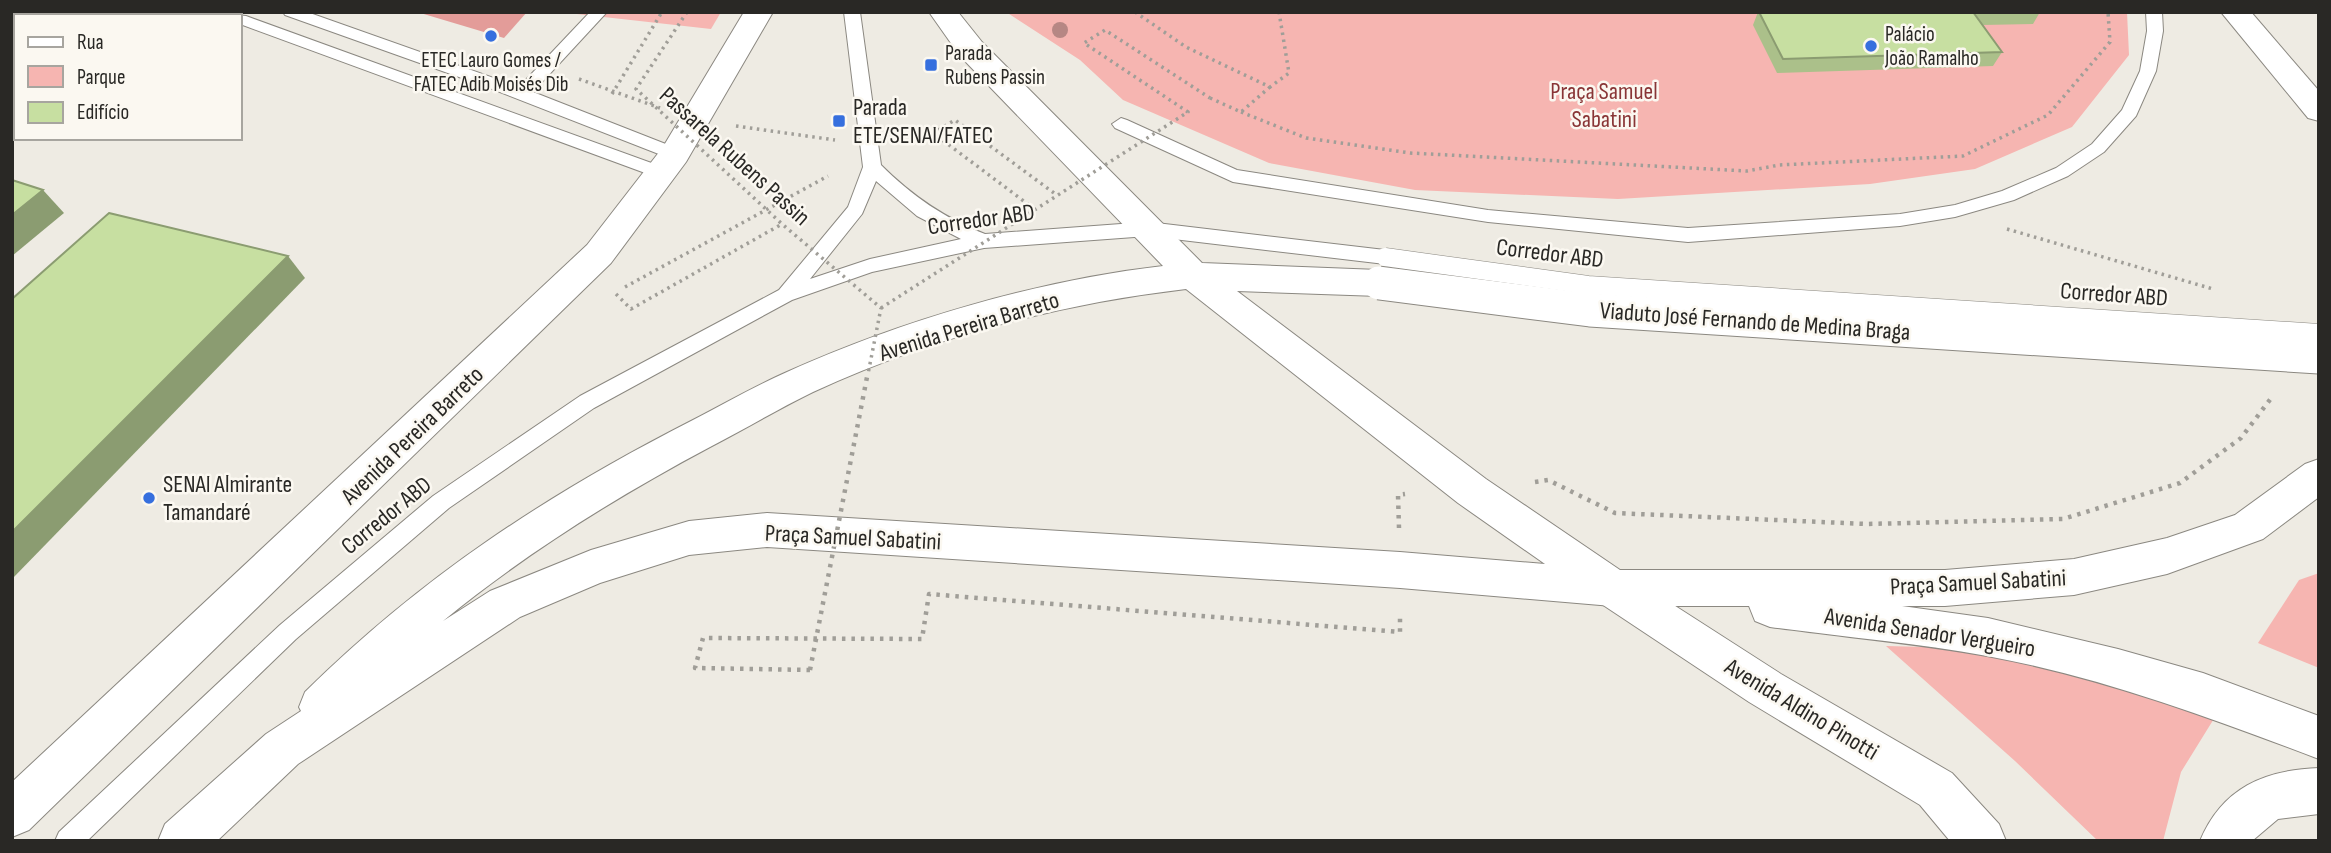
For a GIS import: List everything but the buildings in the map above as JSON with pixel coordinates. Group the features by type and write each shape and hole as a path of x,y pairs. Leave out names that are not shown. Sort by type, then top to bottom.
{"main road":[{"name":"Avenida Pereira Barreto","path":"12,814 599,254 668,164 759,12"},
{"path":"943,12 971,49 1193,276 1472,491 1612,588"},
{"path":"2235,12 2319,111"},
{"name":"Viaduto José Fernando de Medina Braga","path":"1193,276 1382,270 1590,310 2319,357"},
{"name":"Avenida Pereira Barreto","path":"282,749 357,668 443,593 551,518 634,467 811,377 894,346 1005,310 1124,284 1193,276"},
{"name":"Praça Samuel Sabatini","path":"182,841 282,749 505,604 591,568 689,538 767,530 1400,570 1612,588 1945,588 2074,577 2167,556 2249,527 2319,475"},
{"name":"Avenida Senador Vergueiro","path":"1612,588 1988,637 2118,669 2203,694 2319,738"},
{"name":"Avenida Aldino Pinotti","path":"1612,588 1765,688 1936,789 1982,841"},
{"path":"2224,841 2232,826 2257,802 2298,791 2319,791"}],"lane":[{"path":"291,12 523,94 668,164"},
{"path":"523,94 599,12"},
{"name":"Corredor ABD","path":"785,295 825,250 856,209 872,167 852,12"},
{"path":"1121,124 1233,176 1489,216 1688,235 1900,220 1988,203 2062,172 2098,148 2130,112 2148,71 2155,31 2154,12"},
{"path":"242,20 668,164"},
{"path":"872,167 901,196 939,223 984,241"},
{"name":"Corredor ABD","path":"68,841 288,632 441,502 587,402 785,295 870,266 984,241 1149,229 1382,270 2319,334"}],"path":[{"path":"612,94 662,12"},
{"name":"Passarela Rubens Passin","path":"687,12 636,89 782,224 881,308"},
{"path":"1135,12 1186,47 1270,88"},
{"path":"1241,113 1289,73 1279,12"},
{"path":"800,639 703,638 695,668 810,670 881,308 1188,112 1084,43 1105,30 1210,98 1306,138 1410,153 1746,171 1779,165 1963,156 2048,115 2109,42 2108,12"},
{"path":"1030,206 933,133 955,120 1057,195"},
{"path":"782,224 631,309 615,293 828,176"},
{"path":"1955,211 2054,244 2214,289"}],"green space":[{"path":"559,12 721,12 711,29"},
{"name":"Praça Samuel Sabatini","path":"1006,12 2127,12 2129,55 2072,127 1975,169 1870,184 1618,199 1415,190 1269,163 1123,100 1080,60"},
{"path":"2319,573 2319,668 2258,643 2299,580"},
{"path":"1886,646 1964,648 2042,662 2215,717 2181,772 2163,841 2098,841 2015,761"}],"shaded area":[{"path":"417,12 527,12 504,38"}],"place":[{"name":"ETEC Lauro Gomes / FATEC Adib Moisés Dib","path":"491,36"},
{"name":"Palácio João Ramalho","path":"1871,46"},
{"name":"Parada Rubens Passin","path":"931,65"},
{"name":"Parada ETE/SENAI/FATEC","path":"839,121"},
{"name":"SENAI Almirante Tamandaré","path":"149,498"}]}
